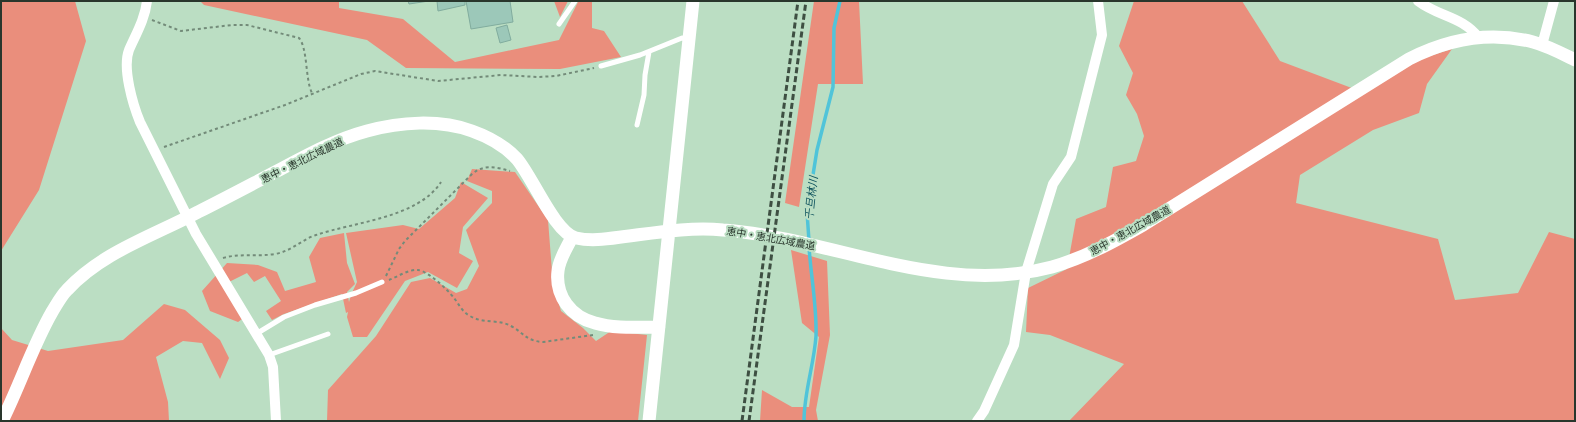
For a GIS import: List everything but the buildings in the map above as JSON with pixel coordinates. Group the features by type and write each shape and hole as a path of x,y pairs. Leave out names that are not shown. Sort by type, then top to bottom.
{"street":[{"path":"147,1 144,16 128,52 127,60 133,104 196,234 269,355 273,367 276,421"},
{"path":"649,421 693,1"},
{"path":"977,421 987,404 1014,345 1026,272 1053,184 1071,157 1102,35 1098,1"},
{"path":"1418,1 1432,10 1460,21 1472,28 1480,38"},
{"path":"1542,45 1554,1"},
{"name":"恵中・恵北広域農道","path":"2,421 18,387 40,333 64,293 88,269 105,258 189,217 318,150 353,136 396,125 411,123 439,124 464,128 476,132 497,143 516,158 560,228 572,237 594,240 658,232 718,229 748,232 787,239 925,270 986,276 1026,272 1051,267 1078,258 1105,246 1143,225 1409,59 1442,44 1480,38 1517,39 1542,45 1575,60"},
{"path":"572,237 562,256 558,270 560,293 571,311 580,318 607,326 659,327"}],"lane":[{"path":"559,24 575,1"},
{"path":"601,66 649,52 682,38 689,39"},
{"path":"637,125 644,95 645,75 649,52"},
{"path":"256,334 284,317 315,305 356,293 382,282"},
{"path":"269,355 328,334"}],"path":[{"path":"144,16 181,31 232,25 247,25 299,38 303,46 308,82 312,93"},
{"path":"155,150 361,74 375,71 438,81 501,75 538,77 556,76 601,66"},
{"path":"382,282 399,248 476,170 485,167 499,167 515,172 523,167"},
{"path":"213,262 241,255 258,255 286,251 317,235 374,220 409,208 431,194 441,182"},
{"path":"382,282 411,271 422,271 445,288 469,316 479,320 504,323 535,342 599,335 604,333 607,326"}],"shaded area":[{"path":"1,1 75,1 86,41 39,190 1,251"},
{"path":"200,1 339,1 339,8 403,19 455,62 559,40 578,2 592,1 592,28 604,31 621,57 560,69 406,68 367,40 204,5"},
{"path":"554,1 568,1 560,17"},
{"path":"814,1 859,1 863,84 818,84 799,207 785,203"},
{"path":"1134,1 1242,1 1280,61 1365,93 1414,61 1452,49 1427,84 1419,113 1373,130 1300,175 1296,203 1438,239 1455,300 1518,293 1549,232 1575,239 1575,421 1069,421 1124,364 1050,335 1026,332 1028,288 1067,269 1076,219 1106,207 1113,167 1136,161 1144,136 1137,114 1126,95 1133,73 1119,46"},
{"path":"472,169 515,172 548,220 553,284 561,311 583,328 596,341 611,331 647,335 638,421 327,421 328,390 376,336 411,282 430,278 456,293 467,289 479,266 466,230 492,203 492,191 467,181"},
{"path":"461,182 488,198 463,227 459,253 473,261 457,288 428,272 405,281 367,337 353,337 347,317 348,312 346,313 342,294 284,314 272,320 266,311 281,301 265,276 254,282 247,273 225,284 245,317 238,322 210,311 202,291 227,263 258,265 277,272 285,291 316,282 309,257 320,238 344,233 347,263 355,284 347,292 349,302 357,282 346,233 403,225 419,229 455,198"},
{"path":"791,250 827,261 830,335 816,410 818,421 760,421 762,390 792,407 809,407 819,337 802,323"},
{"path":"164,304 185,310 220,340 229,358 220,379 202,343 183,341 156,357 168,402 169,421 1,421 1,328 12,340 48,351 123,340"}],"waterway":[{"name":"千旦林川","path":"809,241 807,212 817,150 833,87 834,28 840,1"},
{"name":"千旦林川","path":"804,421 804,410 816,336 815,303 809,247"}],"railway":[{"path":"742,421 798,1"},
{"path":"749,421 806,1"}]}
